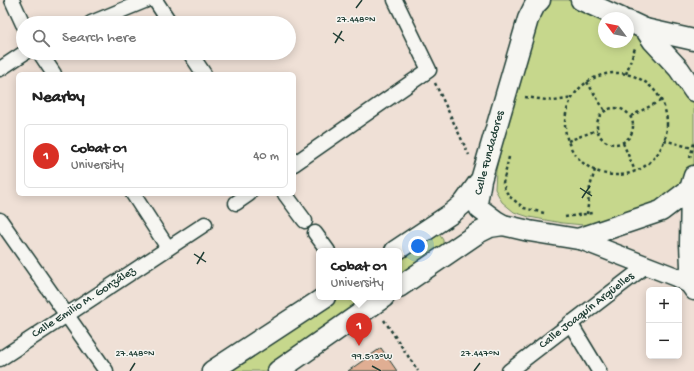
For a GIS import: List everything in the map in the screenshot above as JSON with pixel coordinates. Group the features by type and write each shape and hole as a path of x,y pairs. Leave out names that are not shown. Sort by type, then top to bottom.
{"main road":[{"name":"Calle Fundadores","path":"540,0 528,9 481,180 478,203 480,209 503,225 578,239 661,211 691,175"},
{"path":"581,0 608,12"},
{"path":"637,31 694,40"},
{"path":"637,31 653,40 678,69 694,92"},
{"path":"400,248 464,203 481,180"},
{"path":"402,285 478,233 490,227 503,225"},
{"path":"426,231 437,229 446,236 449,242 448,248 442,257"},
{"path":"212,371 320,300"},
{"path":"278,371 379,301"}],"street":[{"path":"12,0 19,16"},
{"path":"108,16 147,0"},
{"path":"155,0 165,16"},
{"path":"296,163 429,70 395,0"},
{"path":"0,69 16,58"},
{"path":"45,60 53,72"},
{"path":"195,60 203,72"},
{"name":"Calle Fundadores","path":"691,175 689,244 691,288"},
{"path":"134,196 168,248"},
{"path":"236,203 246,196"},
{"path":"286,196 305,221"},
{"path":"0,220 106,371"},
{"name":"Calle Emilio M. González","path":"0,359 205,224"},
{"path":"315,234 326,248"},
{"name":"Calle Fundadores","path":"578,239 676,277 691,288"},
{"name":"Calle Joaquín Argüelles","path":"508,371 647,265"},
{"path":"570,324 599,371"}],"path":[{"path":"626,74 637,31"},
{"path":"429,70 481,180"},
{"path":"606,74 626,74 639,78 652,87 662,100 667,116 667,132 661,149 650,162 636,171 619,175 602,173 586,166 574,154 568,141 565,121 569,104 578,90 588,82 606,74"},
{"path":"588,82 605,111"},
{"path":"523,104 527,90"},
{"path":"525,97 554,101 572,98"},
{"path":"631,116 662,100"},
{"path":"612,108 619,108 626,111 631,116 633,130 630,137 623,142 611,144 605,142 600,136 597,130 597,123 600,116 605,111 612,108"},
{"path":"568,141 597,130"},
{"path":"664,140 692,148"},
{"path":"623,142 636,171"},
{"path":"691,175 692,148 694,143"},
{"path":"511,150 503,183 505,190 510,197 524,208 548,214"},
{"path":"587,214 590,186 595,170"},
{"path":"563,217 595,212"},
{"path":"379,301 417,370"}],"green space":[{"path":"546,0 574,0 598,14 598,48 634,48 634,31 639,34 692,96 694,101 694,163 689,179 675,197 600,224 584,225 529,217 514,212 502,202 495,189 496,170 531,20"},
{"path":"435,232 439,234 443,240 439,253 402,278 402,252"},
{"path":"332,300 370,300 266,371 229,371"}],"building":[{"path":"381,348 397,371 348,371"}],"place":[{"name":"Cobat 01","path":"359,346"}]}
